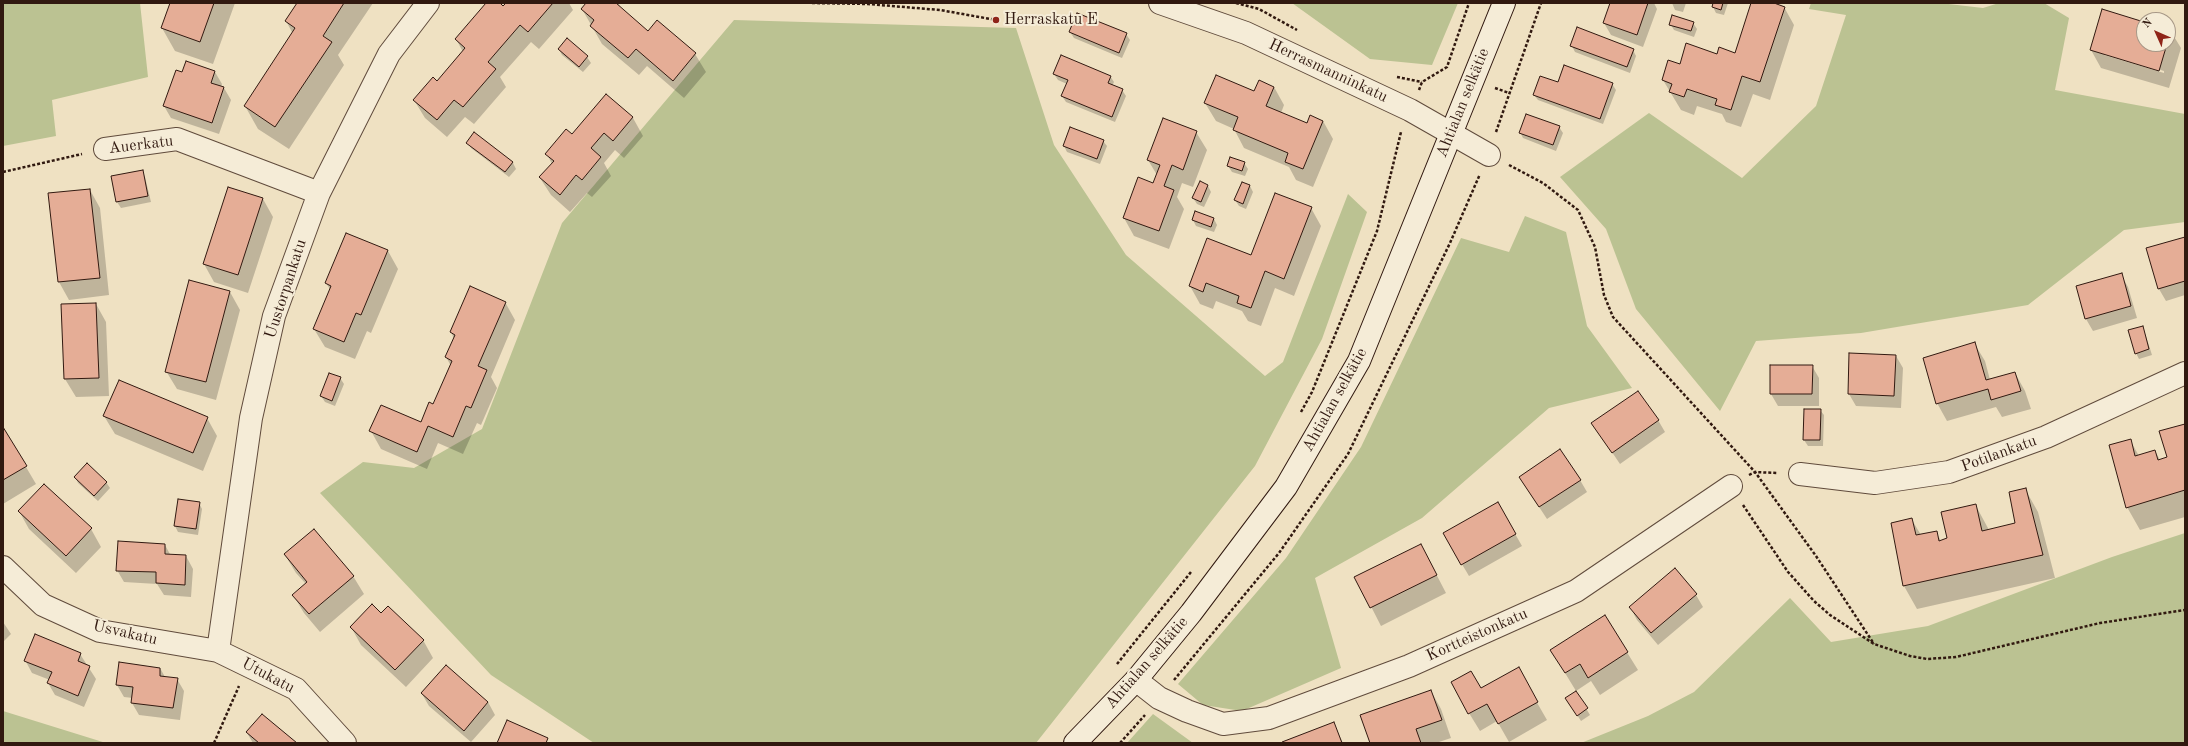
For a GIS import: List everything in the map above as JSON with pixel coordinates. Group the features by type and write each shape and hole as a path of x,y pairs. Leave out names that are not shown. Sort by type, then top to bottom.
{"street":[{"name":"Uustorpankatu","path":"218,651 252,418 274,316 319,193 389,54 428,3"},
{"name":"Herrasmanninkatu","path":"1160,3 1246,33 1410,110 1489,155"},
{"name":"Ahtialan selkätie","path":"1075,743 1136,680 1190,613 1286,487 1294,474 1359,361 1504,3"},
{"name":"Auerkatu","path":"105,149 177,139 319,193"},
{"name":"Potilankatu","path":"1800,474 1875,482 1949,472 2046,437 2185,373"},
{"name":"Kortteistonkatu","path":"1136,680 1159,698 1223,724 1269,718 1409,666 1576,591 1731,486"},
{"name":"Usvakatu","path":"3,567 43,605 100,631 218,651"},
{"name":"Utukatu","path":"218,651 296,689 345,743"}],"path":[{"path":"812,3 868,4 940,10 996,20"},
{"path":"905,7 906,3"},
{"path":"1236,3 1259,9 1299,30"},
{"path":"1297,418 1312,392 1378,230 1400,136 1410,110 1422,82 1447,67 1469,3"},
{"path":"1541,3 1489,155 1543,183 1578,210 1595,247 1604,295 1614,317 1755,472 1816,556 1874,644"},
{"path":"1395,77 1422,82"},
{"name":"Auerkatu","path":"3,172 105,149"},
{"path":"1800,474 1755,472 1731,486 1771,549 1801,587 1830,615 1874,644 1910,656 1927,659 1956,657 2100,623 2185,610"},
{"path":"1116,666 1194,568"},
{"path":"214,743 248,666"}],"green space":[{"path":"3,3 140,3 148,77 52,100 56,136 3,146"},
{"path":"1292,3 1458,3 1432,65 1370,59"},
{"path":"1811,3 1940,3 1983,8 1999,3 2044,3 2069,18 2055,90 2185,114 2185,222 2124,230 2028,305 1861,333 1756,341 1720,411 1636,309 1606,229 1560,177 1649,113 1742,178 1816,106 1846,15 1809,9"},
{"path":"734,20 1016,28 1054,145 1126,255 1265,376 1283,362 1348,194 1367,212 1322,339 1255,466 1036,743 594,743 491,675 320,493 363,462 414,468 482,429 562,223"},
{"path":"1525,216 1566,232 1587,326 1632,388 1549,408 1422,518 1315,578 1341,668 1242,711 1203,705 1178,684 1286,558 1361,447 1461,238 1509,252"},
{"path":"2185,533 2185,743 1581,743 1648,716 1694,692 1790,598 1831,642 1928,626 2112,557"},
{"path":"3,711 106,743 3,743"},
{"path":"1153,714 1193,743 1127,743"}],"building":[{"path":"170,3 214,3 200,42 161,28"},
{"path":"297,3 344,3 323,36 332,42 275,127 244,106 295,28 285,21"},
{"path":"486,3 500,3 503,6 506,3 553,3 528,32 520,25 488,62 496,69 463,107 454,100 437,120 413,100 433,77 437,81 465,48 455,39"},
{"path":"586,3 616,3 648,31 657,20 696,53 673,81 636,49 628,58 590,26 594,20 581,9"},
{"path":"1610,3 1648,3 1637,35 1603,23"},
{"path":"1713,3 1723,3 1721,10 1712,7"},
{"path":"1751,3 1774,3 1785,7 1760,82 1742,76 1731,110 1715,105 1717,99 1687,89 1684,97 1669,92 1672,84 1662,80 1668,60 1680,64 1686,43 1717,54 1719,47 1735,53"},
{"path":"2102,9 2136,20 2136,52 2165,52 2159,71 2090,50"},
{"path":"1077,13 1127,33 1119,53 1069,32"},
{"path":"1672,15 1694,22 1691,31 1669,25"},
{"path":"1577,27 1634,49 1627,67 1570,46"},
{"path":"567,38 588,56 579,67 558,49"},
{"path":"1061,55 1111,76 1108,83 1123,89 1112,117 1061,96 1068,80 1053,74"},
{"path":"186,61 215,71 211,83 224,87 212,123 163,106 176,70 182,72"},
{"path":"1564,65 1613,83 1600,119 1533,95 1540,76 1558,82"},
{"path":"1216,75 1254,91 1259,80 1274,87 1266,106 1307,123 1310,115 1323,121 1303,169 1285,162 1288,153 1233,130 1238,117 1204,103"},
{"path":"606,94 633,117 613,141 604,133 591,148 601,157 582,180 576,175 560,195 539,177 554,161 545,154 566,129 572,134"},
{"path":"1526,114 1560,126 1553,145 1519,133"},
{"path":"1163,118 1197,131 1183,170 1172,165 1164,186 1174,190 1159,231 1123,218 1138,177 1153,183 1160,165 1147,160"},
{"path":"1070,127 1104,140 1097,159 1063,146"},
{"path":"474,132 513,162 505,172 466,143"},
{"path":"1230,157 1245,162 1242,171 1227,166"},
{"path":"143,170 148,196 116,202 111,176"},
{"path":"1200,181 1208,185 1201,202 1192,198"},
{"path":"1242,182 1250,185 1243,204 1234,200"},
{"path":"228,187 263,198 238,275 203,264"},
{"path":"90,189 100,278 58,282 48,193"},
{"path":"1275,193 1312,207 1284,279 1265,271 1251,308 1237,303 1239,296 1206,283 1203,292 1189,286 1207,238 1251,255"},
{"path":"1195,211 1214,218 1211,227 1192,220"},
{"path":"346,233 388,250 361,315 356,313 344,342 313,329 331,286 325,283"},
{"path":"2185,237 2185,281 2158,289 2146,248"},
{"path":"2122,273 2131,306 2085,319 2076,286"},
{"path":"189,280 230,291 206,382 165,372"},
{"path":"470,286 506,302 478,366 487,370 471,408 466,406 453,437 428,426 417,452 369,431 381,405 421,422 429,402 433,404 452,361 445,357 455,335 450,332"},
{"path":"96,303 99,378 64,379 61,304"},
{"path":"2143,326 2149,349 2135,354 2128,330"},
{"path":"1975,342 1986,380 2015,372 2021,391 1991,400 1988,389 1936,404 1923,358"},
{"path":"1849,353 1896,355 1894,396 1848,394"},
{"path":"1770,365 1813,365 1812,394 1770,394"},
{"path":"329,373 341,377 332,401 320,396"},
{"path":"119,380 208,417 193,453 103,416"},
{"path":"1638,391 1659,420 1612,453 1591,423"},
{"path":"1804,409 1821,409 1820,440 1803,440"},
{"path":"2185,424 2185,490 2126,508 2109,445 2131,439 2135,456 2155,450 2158,460 2167,457 2159,431"},
{"path":"3,427 27,466 3,480"},
{"path":"1560,449 1581,480 1539,507 1519,477"},
{"path":"87,463 107,482 94,496 74,477"},
{"path":"44,484 92,528 66,556 18,511"},
{"path":"2026,488 2043,555 1903,586 1891,523 1912,518 1916,535 1937,531 1939,541 1947,538 1941,512 1976,504 1982,531 2015,523 2009,492"},
{"path":"178,499 200,502 196,529 174,526"},
{"path":"1498,502 1516,534 1461,565 1443,533"},
{"path":"314,529 354,576 309,614 292,595 307,582 284,554"},
{"path":"118,541 165,544 165,554 186,555 185,585 156,583 156,572 116,571"},
{"path":"1421,544 1437,575 1370,608 1354,577"},
{"path":"1675,568 1697,594 1651,633 1629,607"},
{"path":"372,604 381,613 388,606 424,640 395,670 350,627"},
{"path":"1605,615 1628,652 1588,678 1580,664 1565,673 1550,650"},
{"path":"35,634 81,653 78,661 90,666 78,696 47,683 52,672 24,661"},
{"path":"119,662 160,668 160,676 178,678 173,708 131,703 133,687 116,685"},
{"path":"446,665 488,702 464,731 421,693"},
{"path":"1519,667 1538,702 1498,724 1487,704 1468,714 1451,682 1471,671 1481,688"},
{"path":"1431,690 1442,720 1416,729 1421,743 1370,743 1360,715"},
{"path":"1576,691 1588,708 1577,716 1565,698"},
{"path":"262,714 297,743 259,743 246,732"},
{"path":"507,720 548,738 546,743 497,743"},
{"path":"1334,722 1342,743 1282,743 1282,742"}],"place":[{"name":"Herraskatu E","path":"996,20"}]}
